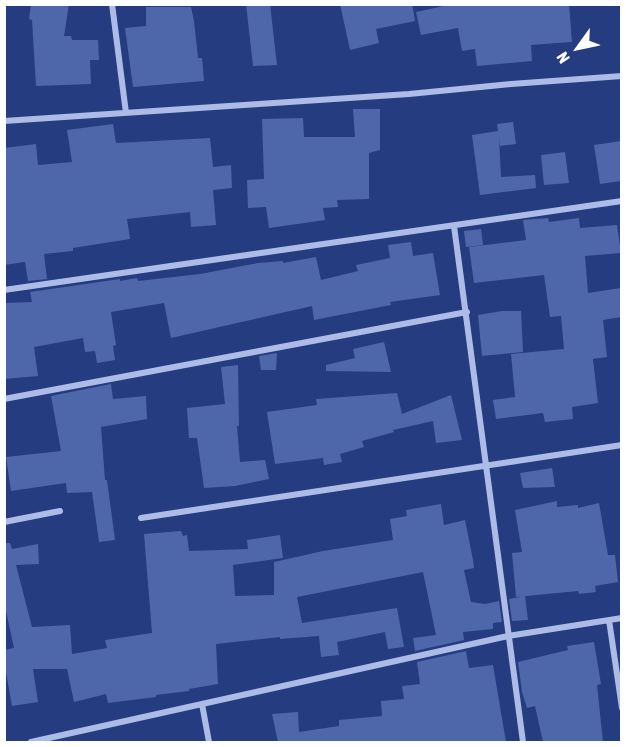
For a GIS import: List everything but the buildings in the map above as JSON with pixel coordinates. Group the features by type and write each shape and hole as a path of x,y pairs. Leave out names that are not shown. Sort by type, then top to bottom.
{"street":[{"path":"112,4 126,113"},
{"path":"4,121 409,94 621,76"},
{"path":"4,290 621,201"},
{"path":"454,226 523,742"},
{"path":"4,399 466,312"},
{"path":"141,518 621,445"},
{"path":"4,522 60,511"},
{"path":"31,742 508,636 621,618"},
{"path":"609,620 621,708"},
{"path":"202,704 209,742"}]}
